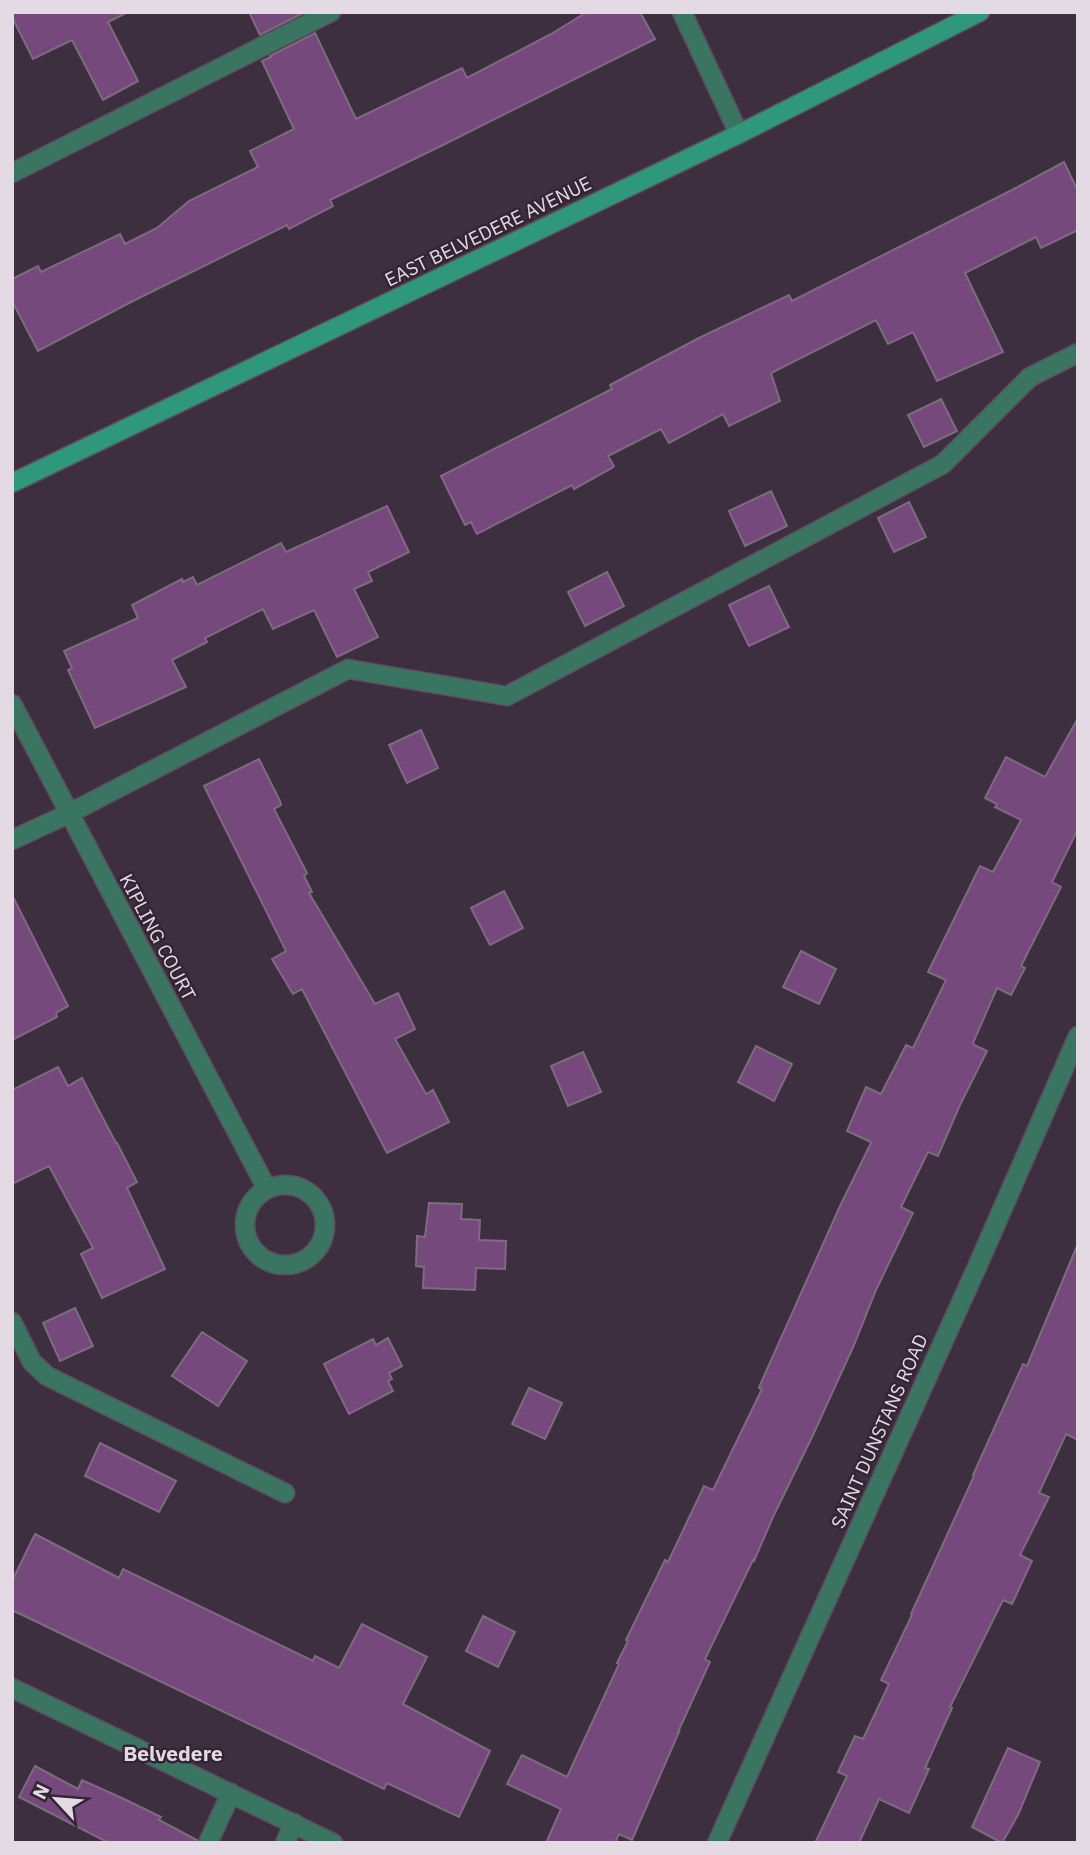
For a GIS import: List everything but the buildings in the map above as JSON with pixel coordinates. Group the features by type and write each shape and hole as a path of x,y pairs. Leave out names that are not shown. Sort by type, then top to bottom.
{"main road":[{"name":"EAST BELVEDERE AVENUE","path":"12,483 739,134 980,12"}],"street":[{"path":"12,173 331,12"},
{"path":"682,12 739,134"},
{"path":"12,840 70,813 348,669 508,696 943,464 1030,377 1078,353"},
{"name":"KIPLING COURT","path":"12,704 267,1189"},
{"name":"SAINT DUNSTANS ROAD","path":"717,1843 1078,1036"},
{"path":"292,1185 305,1189 322,1209 326,1222 324,1235 309,1257 297,1263 271,1263 251,1246 246,1234 248,1208 256,1196 267,1189 292,1185"},
{"path":"12,1322 32,1362 47,1376 285,1493"},
{"path":"12,1688 333,1843"},
{"path":"208,1843 231,1793"},
{"path":"285,1843 294,1823"}],"district":[{"name":"Belvedere","path":"173,1753"}]}
